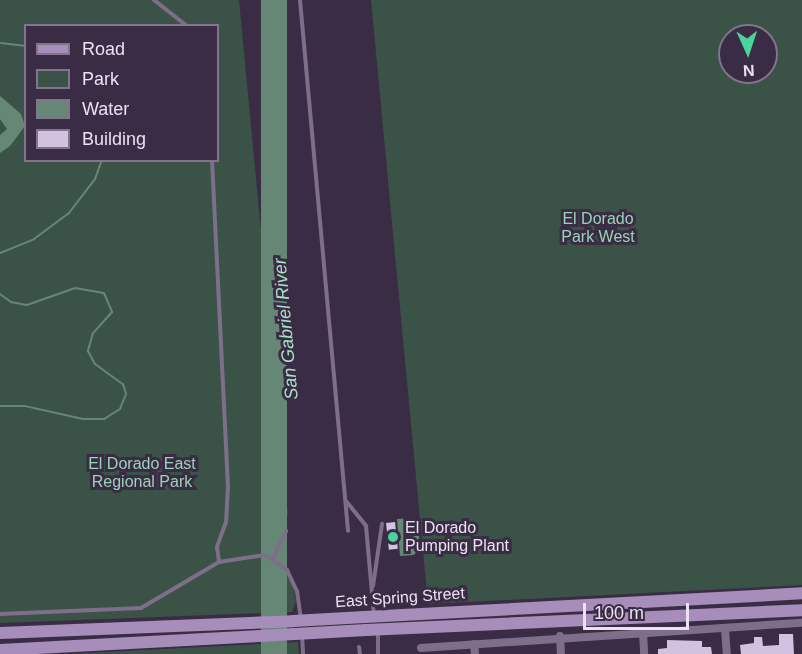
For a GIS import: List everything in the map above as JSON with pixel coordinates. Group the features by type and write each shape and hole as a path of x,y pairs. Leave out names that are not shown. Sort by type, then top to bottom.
{"main road":[{"name":"East Spring Street","path":"0,633 293,621 802,593"},
{"name":"East Spring Street","path":"0,650 802,610"}],"street":[{"path":"421,648 560,636 802,623"},
{"path":"725,628 727,654"},
{"path":"643,632 644,654"},
{"path":"560,636 561,654"},
{"path":"474,644 475,654"}],"lane":[{"path":"154,0 184,24"},
{"path":"300,0 348,531"},
{"path":"212,162 228,486 226,522 217,547 219,562"},
{"path":"346,501 366,526 372,596"},
{"path":"370,617 382,524"},
{"path":"273,558 286,531"},
{"path":"0,614 141,608 219,562 253,556 273,558 287,570 297,591 303,654"},
{"path":"372,630 378,654"},
{"path":"359,647 360,654"}],"green space":[{"name":"El Dorado East Regional Park","path":"0,0 239,0 288,514 270,560 286,573 293,586 296,601 292,612 0,623"},
{"name":"El Dorado Park West","path":"371,0 802,0 802,585 428,604"},
{"path":"298,642 299,654 66,654"}],"water":[{"name":"San Gabriel River","path":"261,0 287,0 287,654 261,654"},
{"path":"0,96 21,114 24,127 10,146 0,153 0,135 7,129 0,119"},
{"path":"411,518 418,524 420,547 414,555 400,556 397,519"}],"building":[{"name":"El Dorado Pumping Plant","path":"395,522 398,549 389,550 386,523"},
{"path":"779,634 793,634 794,654 741,654 740,645 754,643 754,637 762,637 763,646 779,645"},
{"path":"667,640 702,641 702,647 711,647 712,654 658,654 658,649 667,648"}],"waterway":[{"path":"1,43 24,46"},
{"path":"0,253 34,239 69,213 95,179 101,162"},
{"path":"0,294 11,302 27,305 75,288 104,293 112,312 93,333 88,351 95,364 123,384 126,394 120,409 104,419 83,419 25,406 0,406"}],"place":[{"name":"El Dorado Pumping Plant","path":"393,537"}]}
